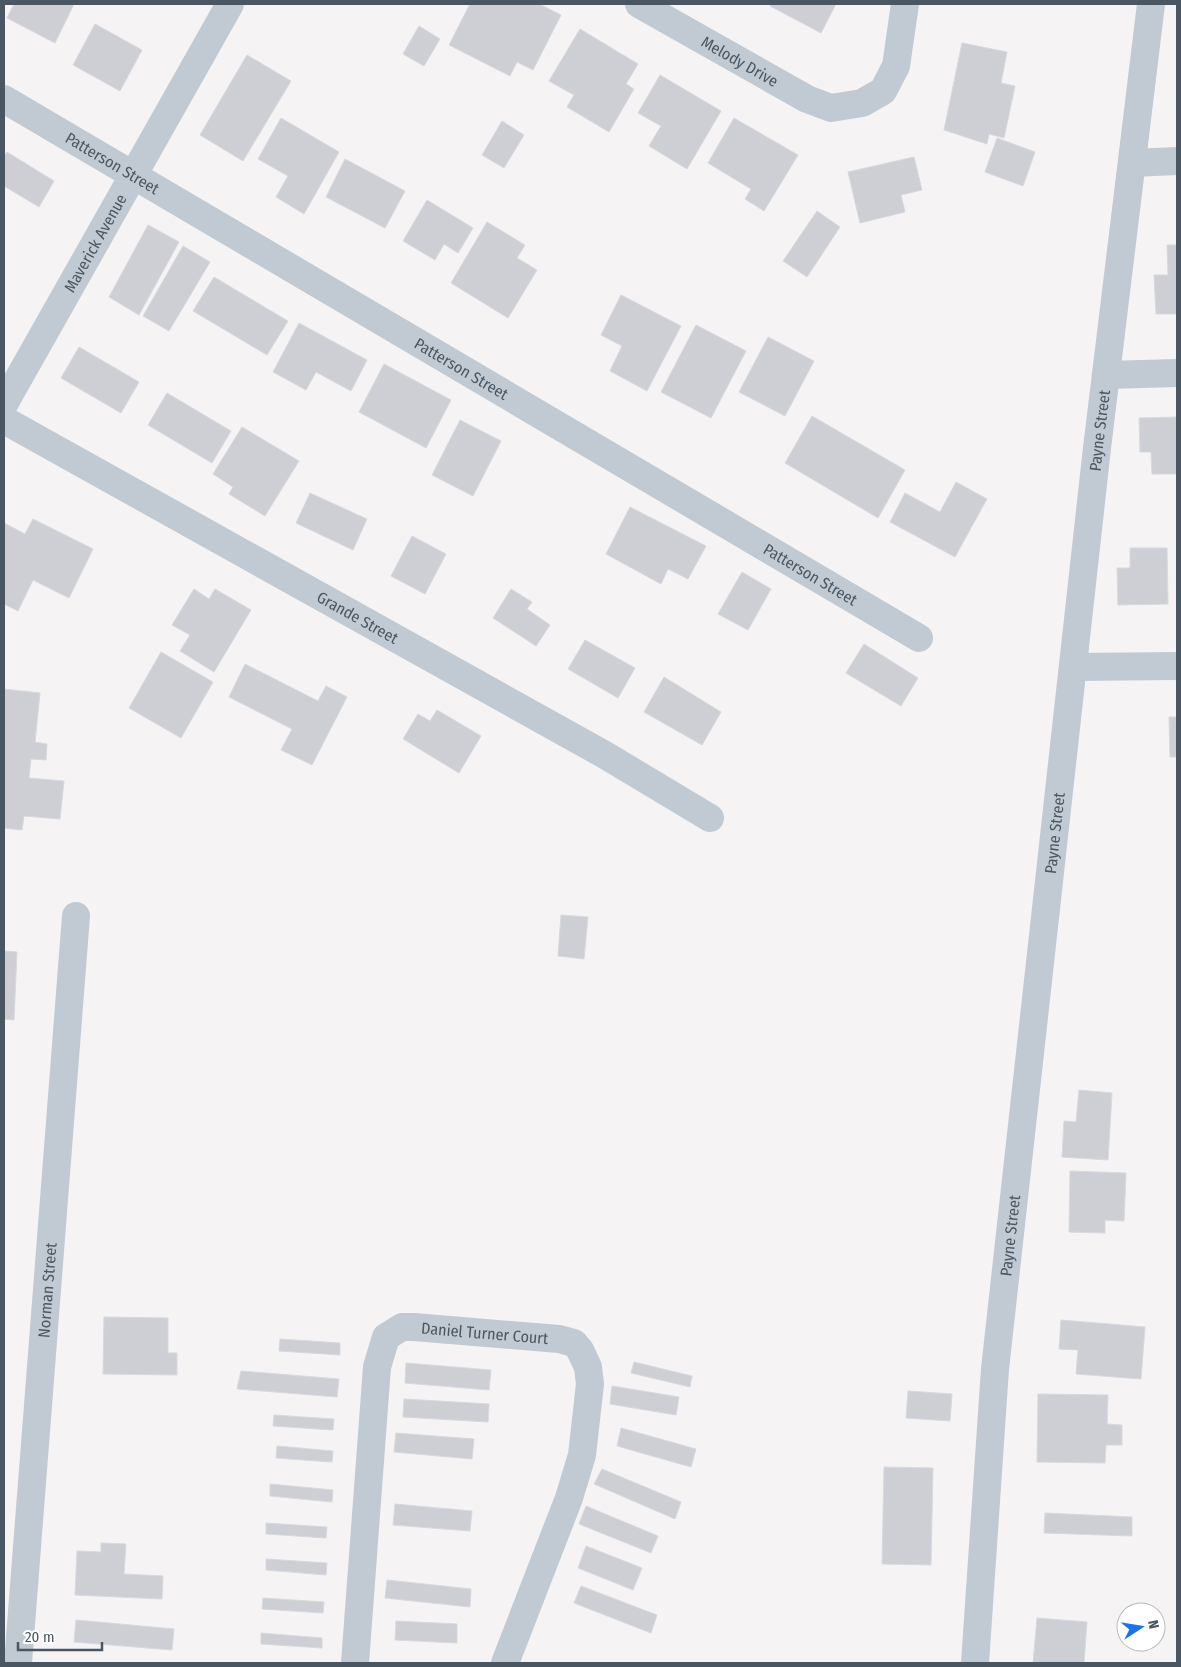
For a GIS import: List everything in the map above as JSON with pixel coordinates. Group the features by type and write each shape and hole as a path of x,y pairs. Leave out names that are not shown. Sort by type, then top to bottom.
{"street":[{"name":"Maverick Avenue","path":"4,404 230,4"},
{"name":"Melody Drive","path":"639,4 807,100 831,108 862,103 883,91 896,66 905,4"},
{"name":"Payne Street","path":"975,1663 995,1369 1106,375 1151,4"},
{"name":"Patterson Street","path":"4,99 919,638"},
{"path":"1132,163 1177,160"},
{"path":"1106,375 1177,373"},
{"name":"Grande Street","path":"4,420 605,755 710,818"},
{"path":"1073,667 1177,666"},
{"name":"Norman Street","path":"18,1663 76,916"},
{"name":"Daniel Turner Court","path":"355,1663 377,1367 386,1338 402,1327 414,1327 559,1339 574,1343 588,1367 590,1384 582,1455 569,1498 505,1663"}],"building":[{"path":"14,4 74,4 55,43 7,18"},
{"path":"470,4 539,4 561,15 533,70 517,62 510,76 449,45"},
{"path":"771,4 836,4 821,33 770,6"},
{"path":"95,24 142,50 120,91 73,65"},
{"path":"419,26 440,39 424,66 403,54"},
{"path":"580,29 638,64 626,84 634,89 609,132 567,107 574,95 549,81"},
{"path":"962,43 1007,52 1001,83 1015,86 1004,138 989,134 987,144 944,130"},
{"path":"247,55 291,81 243,161 200,135"},
{"path":"660,75 721,111 687,169 649,146 661,126 638,113"},
{"path":"281,118 339,152 304,214 276,197 288,176 258,159"},
{"path":"734,118 798,155 764,211 745,199 751,189 708,163"},
{"path":"502,121 524,135 504,168 482,155"},
{"path":"997,138 1035,152 1023,186 985,172"},
{"path":"7,152 54,181 39,207 4,186 4,157"},
{"path":"914,157 922,190 901,195 905,212 860,223 848,172"},
{"path":"345,159 405,191 385,228 326,197"},
{"path":"427,200 473,228 458,253 444,244 435,260 403,241"},
{"path":"817,211 840,227 807,277 783,261"},
{"path":"487,222 525,245 517,258 537,270 508,318 451,283"},
{"path":"148,225 179,242 139,315 109,297"},
{"path":"1167,245 1177,245 1177,314 1156,314 1154,275 1168,275"},
{"path":"183,246 210,262 169,331 143,316"},
{"path":"214,277 288,321 267,355 193,311"},
{"path":"621,295 681,326 647,391 610,371 622,346 601,335"},
{"path":"299,323 367,360 351,391 316,372 306,390 273,372"},
{"path":"696,325 746,351 711,418 661,392"},
{"path":"768,337 814,361 785,416 739,392"},
{"path":"79,347 139,382 121,413 61,378"},
{"path":"384,364 451,400 426,448 359,412"},
{"path":"167,393 231,431 212,463 148,425"},
{"path":"812,416 905,470 878,518 785,463"},
{"path":"1177,417 1177,474 1152,474 1151,452 1140,452 1139,418"},
{"path":"460,420 501,441 473,496 432,475"},
{"path":"242,427 299,461 265,516 229,494 233,487 213,474"},
{"path":"956,482 987,499 955,557 890,522 905,493 940,512"},
{"path":"310,493 367,519 353,550 296,523"},
{"path":"630,507 706,546 688,579 668,569 661,584 606,554"},
{"path":"33,519 93,549 69,598 33,580 18,611 4,604 4,523 25,534"},
{"path":"412,536 446,554 425,594 391,576"},
{"path":"1130,548 1167,548 1168,604 1118,605 1117,568 1130,568"},
{"path":"742,572 771,589 748,630 718,614"},
{"path":"194,589 209,599 215,589 251,610 214,672 180,651 190,635 172,625"},
{"path":"511,589 532,602 527,609 550,625 536,646 493,618"},
{"path":"585,640 635,668 618,698 568,669"},
{"path":"864,644 918,678 901,706 846,673"},
{"path":"161,652 213,682 181,738 129,708"},
{"path":"245,664 318,701 326,686 347,697 312,765 281,750 292,729 229,697"},
{"path":"664,677 721,712 702,745 644,712"},
{"path":"4,689 40,693 35,742 47,744 46,760 31,759 29,778 64,781 60,819 24,816 22,830 4,828"},
{"path":"437,710 481,736 459,773 403,739 418,714 430,721"},
{"path":"1169,717 1177,717 1177,757 1170,757"},
{"path":"561,915 588,917 584,959 558,956"},
{"path":"4,951 17,952 14,1020 4,1019"},
{"path":"1079,1090 1112,1093 1108,1160 1062,1157 1064,1121 1076,1122"},
{"path":"1070,1171 1126,1173 1124,1221 1105,1220 1105,1233 1069,1232"},
{"path":"104,1317 168,1318 168,1353 177,1353 177,1375 103,1374"},
{"path":"1061,1320 1145,1327 1141,1379 1076,1374 1078,1350 1059,1349"},
{"path":"280,1339 340,1343 340,1355 279,1351"},
{"path":"634,1362 692,1376 690,1387 631,1373"},
{"path":"406,1363 491,1370 489,1390 405,1383"},
{"path":"241,1371 339,1379 337,1397 237,1389"},
{"path":"612,1386 679,1397 676,1415 610,1404"},
{"path":"908,1391 952,1394 950,1421 906,1418"},
{"path":"1038,1394 1108,1395 1107,1424 1122,1425 1122,1445 1106,1445 1105,1463 1037,1462"},
{"path":"404,1399 489,1404 488,1422 403,1417"},
{"path":"274,1415 334,1419 333,1430 273,1426"},
{"path":"621,1428 696,1449 691,1467 617,1446"},
{"path":"396,1433 474,1439 472,1459 394,1452"},
{"path":"277,1446 333,1451 332,1462 276,1458"},
{"path":"884,1467 933,1468 931,1565 882,1564"},
{"path":"602,1469 681,1502 675,1519 594,1484"},
{"path":"270,1484 333,1490 332,1502 270,1496"},
{"path":"395,1504 472,1511 470,1531 393,1525"},
{"path":"586,1506 658,1536 651,1553 579,1524"},
{"path":"1045,1513 1132,1517 1132,1536 1044,1533"},
{"path":"266,1523 327,1527 326,1538 266,1534"},
{"path":"101,1543 126,1544 124,1574 163,1576 162,1599 75,1595 77,1551 101,1552"},
{"path":"586,1546 642,1568 633,1590 578,1568"},
{"path":"266,1559 327,1563 326,1575 266,1570"},
{"path":"387,1580 471,1589 470,1607 385,1598"},
{"path":"581,1586 657,1615 651,1633 574,1603"},
{"path":"263,1598 324,1602 323,1613 262,1609"},
{"path":"1037,1618 1087,1622 1084,1663 1033,1663"},
{"path":"76,1620 174,1629 172,1650 74,1642"},
{"path":"396,1621 457,1624 457,1643 395,1640"},
{"path":"261,1633 322,1638 322,1648 261,1644"}]}
